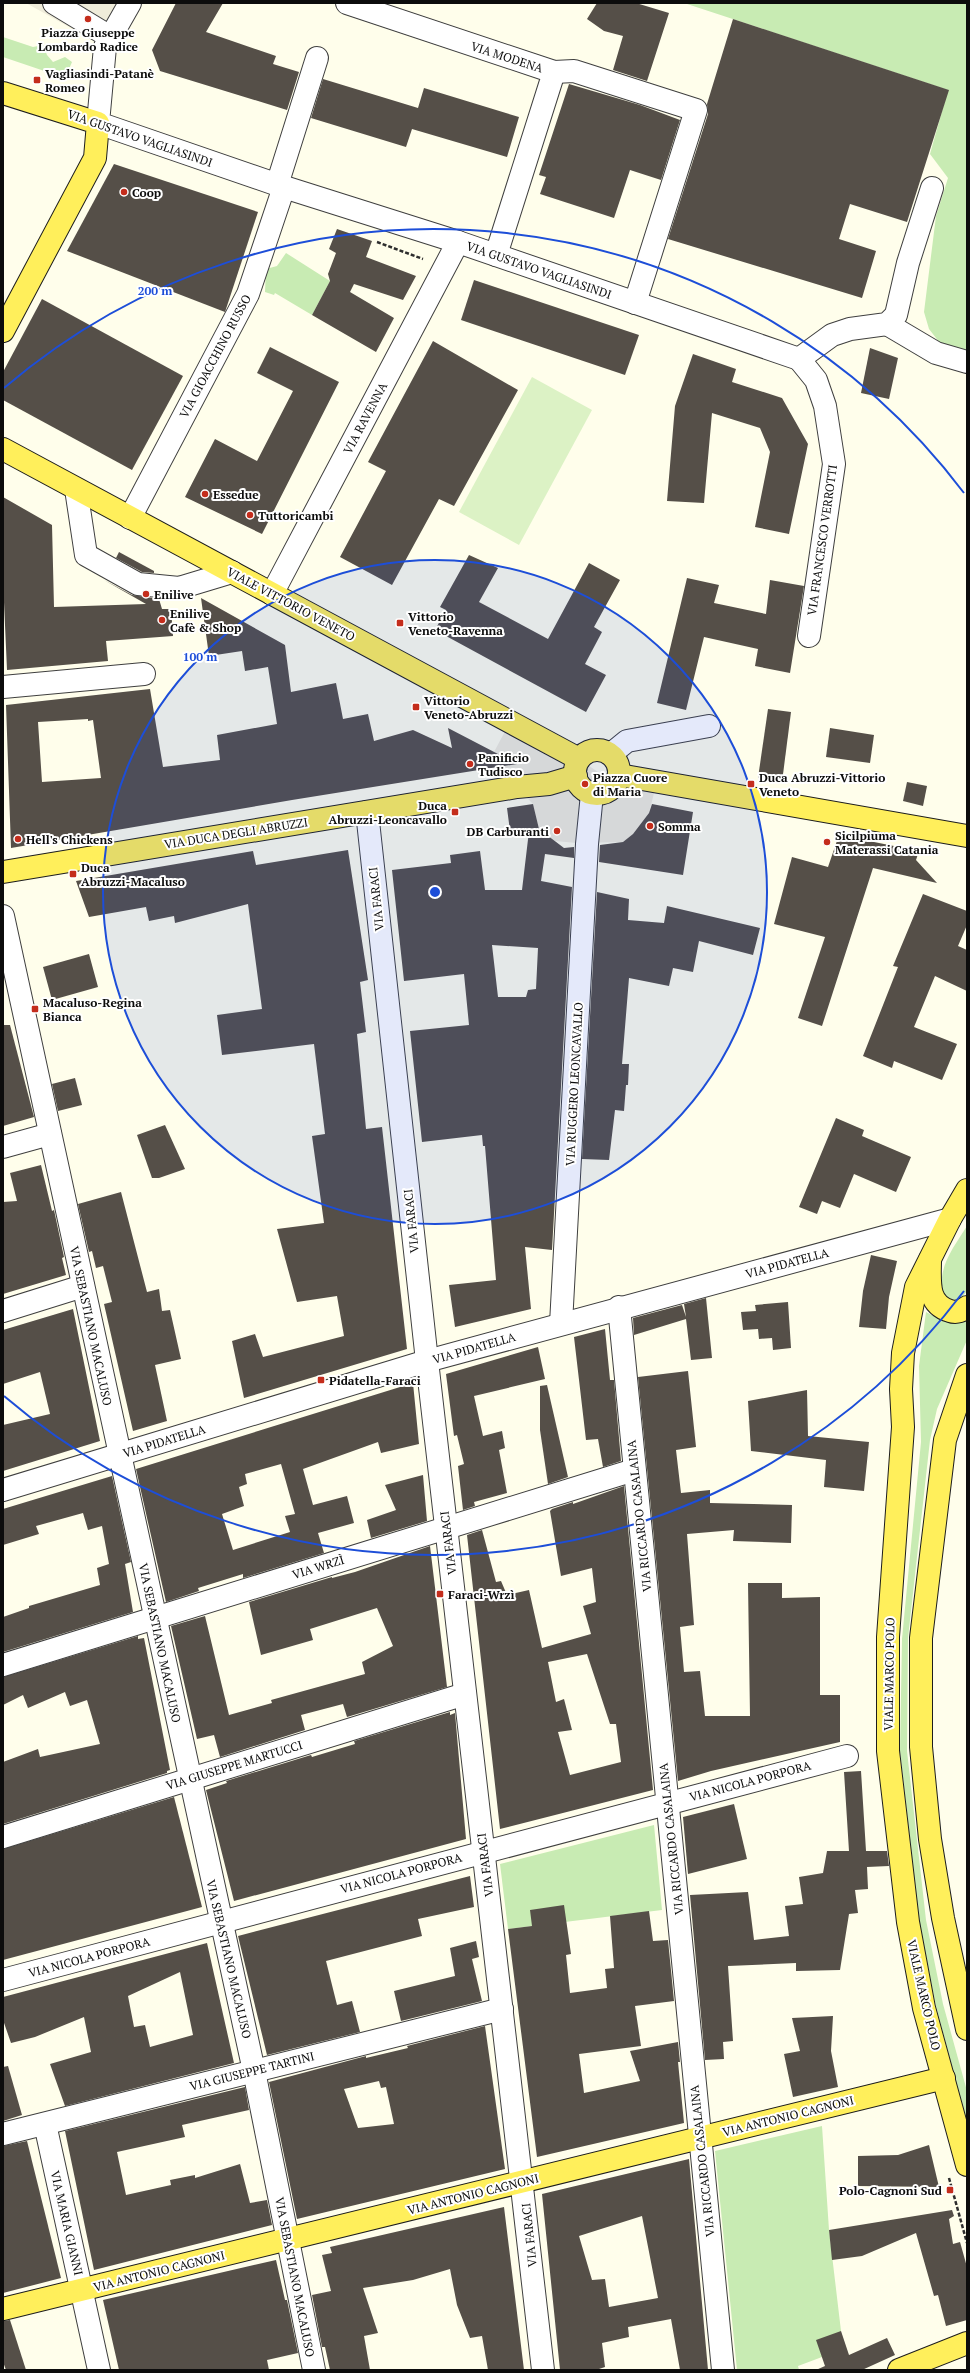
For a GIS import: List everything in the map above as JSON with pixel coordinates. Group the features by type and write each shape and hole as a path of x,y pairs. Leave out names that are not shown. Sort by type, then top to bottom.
{"main road":[{"name":"VIA GUSTAVO VAGLIASINDI","path":"3,93 98,123"},
{"path":"3,331 94,158 98,123"},
{"name":"VIALE VITTORIO VENETO","path":"3,449 272,594 577,768"},
{"path":"594,750 611,754 618,764 619,775 610,790 592,794 583,789 577,768 594,750"},
{"name":"VIA DUCA DEGLI ABRUZZI","path":"3,872 516,787 549,784 577,768"},
{"path":"619,775 967,836"},
{"name":"VIALE MARCO POLO","path":"967,1190 931,1255 916,1287 903,1353 901,1388 903,1427 888,1637 888,1751 908,1922 924,2008 967,2165"},
{"path":"931,1255 930,1287 934,1302 944,1310 953,1312 967,1307"},
{"path":"967,1374 944,1440 922,1638 921,1747 930,1839 943,1918 967,2028"},
{"name":"VIA ANTONIO CAGNONI","path":"3,2309 944,2078"},
{"path":"899,2370 967,2343"}],"street":[{"path":"98,123 105,47 130,3"},
{"name":"VIA MODENA","path":"347,3 554,72 496,255"},
{"path":"63,6 110,37"},
{"path":"281,186 317,58"},
{"path":"554,72 574,71 696,110 635,303"},
{"name":"VIA GUSTAVO VAGLIASINDI","path":"98,123 281,186 458,242 799,360"},
{"name":"VIA GIOACCHINO RUSSO","path":"130,518 248,294 281,186"},
{"path":"888,324 896,315 908,263 932,188"},
{"name":"VIA RAVENNA","path":"272,594 458,242"},
{"path":"799,360 832,335 850,329 888,324 936,353 967,362"},
{"name":"VIA FRANCESCO VERROTTI","path":"799,360 816,380 825,406 834,464 809,636"},
{"path":"76,488 86,556 138,584 180,588 232,572"},
{"path":"3,687 144,674"},
{"path":"611,754 627,741 709,726"},
{"name":"VIA RUGGERO LEONCAVALLO","path":"561,1324 587,844 592,794"},
{"name":"VIA FARACI","path":"366,812 465,1694 544,2370"},
{"name":"VIA SEBASTIANO MACALUSO","path":"3,916 9,977 50,1134 155,1618 188,1778 254,2071 314,2370"},
{"path":"3,1146 50,1134"},
{"name":"VIA PIDATELLA","path":"3,1490 427,1361 619,1307 950,1219"},
{"path":"3,1311 82,1286"},
{"name":"VIA RICCARDO CASALAINA","path":"619,1307 723,2370"},
{"name":"VIA WRZÌ","path":"3,1665 634,1470"},
{"name":"VIA GIUSEPPE MARTUCCI","path":"3,1837 188,1778 465,1694"},
{"name":"VIA NICOLA PORPORA","path":"3,1980 483,1851 847,1756"},
{"name":"VIA GIUSEPPE TARTINI","path":"3,2134 502,2009"},
{"name":"VIA MARIA GIANNI","path":"45,2124 99,2370"}],"path":[{"path":"371,239 428,261"}],"green space":[{"path":"684,3 967,3 967,351 943,347 929,329 924,312 936,216 948,178 930,154 948,90"},
{"path":"3,37 33,47 43,45 47,55 53,62 65,57 72,62 65,78 3,57"},
{"path":"286,253 330,281 312,315 275,293 274,295 265,292 266,269 277,266"},
{"path":"532,377 592,410 519,545 459,512"},
{"path":"967,1226 967,1291 959,1301 945,1297 942,1287 942,1278 951,1251"},
{"path":"926,1312 951,1322 956,1323 967,1321 967,1340 937,1409 930,1440 908,1638 907,1751 926,1920 943,2004 967,2091 967,2123 936,2006 919,1921 900,1751 902,1639 921,1442 919,1366"},
{"path":"654,1825 662,1910 508,1929 500,1864"},
{"path":"822,2126 829,2230 841,2331 822,2357 798,2366 799,2370 737,2370 715,2151"}],"shaded area":[{"name":"Piazza Giuseppe Lombardo Radice","path":"26,3 130,3 105,47"},
{"name":"Piazza Cuore di Maria","path":"510,722 579,759 598,772 657,781 649,813 633,834 623,842 577,843 555,841 539,829 533,804 497,767 494,752"}],"building":[{"path":"176,3 223,3 206,32 276,56 273,64 299,72 287,110 160,71 152,50"},
{"path":"597,3 636,3 669,13 647,81 613,70 623,36 604,31 587,19"},
{"path":"733,19 949,90 907,222 850,204 839,239 876,251 862,298 668,239 708,114 707,104"},
{"path":"323,79 418,108 424,88 519,117 507,157 412,129 406,147 311,118"},
{"path":"569,84 640,105 680,120 661,180 630,170 614,218 540,194 546,177 539,175"},
{"path":"114,164 258,212 225,312 67,251"},
{"path":"337,229 372,241 366,257 416,276 403,300 354,284 350,292 394,318 376,352 312,315 330,281 328,274 336,253 329,249"},
{"path":"474,280 639,335 625,375 461,320"},
{"path":"42,299 183,376 132,470 3,400 3,372"},
{"path":"433,341 518,390 454,506 439,499 392,585 340,557 386,471 368,462"},
{"path":"270,347 339,382 262,534 185,497 215,439 257,461 293,391 257,373"},
{"path":"870,348 898,358 889,399 861,393"},
{"path":"693,354 736,369 732,382 782,398 808,444 789,534 755,527 770,452 760,428 712,413 704,503 667,501 675,406"},
{"path":"3,497 52,525 54,607 146,604 104,580 132,595 159,599 162,609 171,609 173,636 106,641 108,661 7,670 3,580"},
{"path":"119,552 154,571 154,573 142,572 116,558"},
{"path":"469,555 498,568 479,602 548,639 589,563 620,580 594,627 602,632 585,664 606,675 586,712 435,630 446,610 440,607"},
{"path":"687,578 719,585 714,603 766,614 770,580 804,586 790,673 755,666 758,649 704,637 686,710 657,703"},
{"path":"201,598 285,645 291,692 336,683 343,719 368,714 374,741 413,730 452,748 448,728 517,764 292,800 11,848 6,705 150,689 163,767 220,760 217,735 277,724 268,667 245,671 242,651 209,656","holes":["88,719 88,721 93,720 101,778 42,782 38,722"]},
{"path":"768,709 791,712 782,782 758,778"},
{"path":"830,728 874,735 870,763 826,757"},
{"path":"907,782 927,786 923,806 903,801"},
{"path":"533,804 539,829 564,848 574,847 574,858 545,854 541,881 572,887 552,1250 525,1247 531,1309 455,1327 449,1285 496,1280 485,1146 483,1146 482,1135 422,1142 410,1031 469,1025 464,974 404,981 392,870 451,863 450,855 480,851 485,890 522,890 529,831 510,831 507,808","holes":["492,945 538,948 536,989 528,990 526,997 498,997"]},
{"path":"652,804 693,812 683,875 599,862 600,845 623,842 633,834 649,813"},
{"path":"839,835 919,851 916,860 937,883 873,868 822,1026 798,1018 825,937 774,924 792,857 828,867"},
{"path":"348,850 368,980 360,982 366,1032 357,1034 366,1129 382,1127 407,1349 244,1398 232,1341 255,1334 263,1357 344,1336 337,1296 297,1302 277,1229 324,1223 312,1136 325,1134 314,1044 222,1055 217,1015 262,1009 248,904 175,923 174,916 149,921 146,907 89,917 76,881 253,851 256,865"},
{"path":"597,892 629,899 628,920 664,923 667,906 760,928 753,955 699,941 693,972 673,968 669,986 629,978 622,1064 629,1064 628,1085 626,1085 624,1111 615,1110 609,1160 582,1159"},
{"path":"923,894 967,911 967,925 958,946 967,950 967,991 935,976 914,1027 957,1044 942,1080 894,1061 892,1068 863,1056 898,967 893,966"},
{"path":"89,954 98,987 52,1000 43,967"},
{"path":"3,1025 10,1025 34,1117 3,1126"},
{"path":"75,1078 82,1105 58,1111 52,1084"},
{"path":"836,1118 864,1130 862,1136 911,1157 896,1192 854,1174 840,1208 822,1201 817,1214 799,1207"},
{"path":"165,1125 185,1169 159,1178 152,1178 137,1135"},
{"path":"41,1165 52,1211 54,1210 64,1257 62,1258 66,1275 3,1294 3,1202 17,1201 10,1173"},
{"path":"121,1192 147,1292 159,1289 162,1311 170,1310 181,1359 155,1365 167,1421 133,1431 104,1304 112,1302 103,1266 96,1268 92,1251 89,1252 78,1204"},
{"path":"871,1255 897,1261 889,1297 886,1329 859,1327 863,1291"},
{"path":"706,1298 712,1358 691,1360 686,1319 634,1335 633,1318 682,1305 686,1317 684,1304"},
{"path":"788,1302 791,1348 773,1350 772,1338 759,1339 758,1329 743,1330 741,1312 756,1311 755,1305"},
{"path":"73,1309 100,1441 3,1471 3,1425 50,1414 40,1372 3,1384 3,1330"},
{"path":"605,1329 610,1380 614,1380 621,1461 603,1467 598,1439 586,1440 574,1337"},
{"path":"538,1347 545,1379 474,1396 483,1436 502,1431 505,1448 499,1450 507,1493 474,1502 475,1506 463,1510 458,1466 464,1464 457,1435 454,1436 446,1374"},
{"path":"688,1371 696,1447 676,1450 681,1493 710,1490 710,1503 792,1505 791,1543 733,1541 734,1530 687,1534 694,1625 680,1627 684,1672 700,1671 705,1716 750,1716 748,1583 782,1583 782,1598 820,1597 820,1695 840,1695 840,1742 711,1771 678,1781 638,1377"},
{"path":"413,1383 419,1444 381,1453 378,1442 303,1469 313,1505 347,1496 354,1523 318,1533 324,1553 243,1578 243,1574 198,1588 199,1591 166,1602 136,1469","holes":["281,1464 295,1514 285,1516 290,1532 233,1550 222,1514 244,1506 239,1487 247,1484 245,1474"]},
{"path":"547,1385 568,1477 548,1484 540,1430 540,1386"},
{"path":"807,1390 808,1436 869,1442 864,1491 824,1487 826,1460 751,1451 748,1401"},
{"path":"423,1475 427,1521 371,1538 367,1520 396,1510 385,1485"},
{"path":"112,1476 131,1562 125,1564 133,1612 3,1652 3,1617 29,1608 29,1606 100,1585 97,1568 109,1564 102,1526 88,1530 83,1513 36,1526 39,1534 3,1545 3,1509"},
{"path":"624,1486 653,1790 500,1829 467,1535 482,1530 496,1582 501,1581 507,1595 529,1590 542,1648 591,1634 583,1606 596,1602 592,1568 561,1576 550,1511 573,1502 573,1504","holes":["587,1654 610,1724 616,1724 621,1762 570,1775 558,1732 572,1730 564,1699 556,1702 548,1662"]},
{"path":"430,1546 447,1687 347,1717 343,1704 301,1715 305,1730 220,1757 214,1735 197,1739 171,1626 205,1616 229,1715 272,1703 271,1700 365,1674 362,1662 393,1646 377,1608 310,1629 313,1640 261,1655 249,1602 332,1577 355,1572"},
{"path":"138,1636 138,1639 144,1638 170,1770 167,1771 167,1773 3,1824 3,1762 38,1749 40,1757 100,1744 87,1700 70,1706 65,1692 28,1708 23,1695 3,1705 3,1677"},
{"path":"450,1712 450,1715 455,1713 466,1839 234,1901 206,1790 227,1783 226,1781 311,1755 312,1757 355,1744 354,1741"},
{"path":"861,1771 866,1851 887,1851 889,1866 867,1867 868,1889 855,1890 858,1913 849,1914 840,1970 796,1971 796,1963 728,1966 733,2041 723,2042 724,2059 705,2060 690,1895 748,1892 754,1940 789,1936 785,1906 803,1904 799,1877 823,1873 827,1851 849,1851 844,1772"},
{"path":"174,1797 202,1907 3,1960 3,1849"},
{"path":"734,1804 747,1859 688,1874 683,1817"},
{"path":"470,1876 474,1907 418,1919 422,1936 326,1961 337,2005 352,2001 360,2032 267,2055 238,1936"},
{"path":"564,1905 571,1954 566,1955 570,1993 607,1988 605,1969 614,1968 610,1916 649,1911 653,1941 668,1940 674,2001 635,2006 641,2046 579,2054 584,2093 640,2081 630,2051 678,2042 680,2062 678,2062 684,2123 537,2157 508,1929 532,1926 530,1910"},
{"path":"476,1941 479,1957 472,1959 482,2001 401,2021 394,1991 455,1976 450,1948"},
{"path":"207,1943 234,2063 65,2106 50,2064 91,2052 84,2017 35,2037 11,2043 3,2020 3,1997","holes":["180,1972 193,2035 150,2047 145,2025 134,2027 128,1996"]},
{"path":"833,2016 831,2051 838,2087 793,2097 784,2054 800,2051 792,2018"},
{"path":"485,2026 505,2169 297,2219 269,2082 366,2056 366,2058 408,2048 407,2046","holes":["379,2081 381,2088 386,2087 394,2124 358,2128 344,2089"]},
{"path":"8,2066 22,2115 3,2121 3,2067"},
{"path":"245,2087 249,2110 182,2125 185,2137 117,2152 126,2195 171,2185 170,2180 195,2175 195,2178 240,2164 250,2203 267,2200 272,2225 94,2270 65,2131"},
{"path":"27,2141 61,2278 3,2293 3,2146"},
{"path":"929,2145 939,2187 858,2186 858,2156 898,2155"},
{"path":"689,2159 708,2370 680,2370 671,2319 628,2327 629,2337 602,2343 605,2367 596,2370 560,2370 542,2194","holes":["642,2216 658,2298 609,2307 605,2279 592,2280 579,2236"]},
{"path":"504,2207 524,2370 488,2370 482,2336 470,2338 457,2305 450,2269 413,2280 363,2288 378,2333 364,2336 370,2370 330,2370 325,2347 322,2347 312,2295 331,2291 322,2255 332,2253 330,2247"},
{"path":"952,2210 954,2216 949,2219 953,2244 960,2242 967,2267 967,2320 946,2326 938,2295 934,2296 916,2233 862,2256 832,2260 829,2230"},
{"path":"276,2260 285,2300 287,2300 298,2353 267,2360 269,2370 119,2370 103,2300"},
{"path":"10,2320 26,2370 6,2370 3,2362 3,2321"},
{"path":"841,2331 849,2355 887,2338 895,2355 862,2370 816,2370 825,2366 816,2340"}],"place":[{"name":"Piazza Giuseppe Lombardo Radice","path":"88,19"},
{"name":"Vagliasindi-Patanè Romeo","path":"37,80"},
{"name":"Coop","path":"124,192"},
{"name":"Essedue","path":"205,494"},
{"name":"Tuttoricambi","path":"250,515"},
{"name":"Enilive","path":"146,594"},
{"name":"Enilive Cafè & Shop","path":"162,620"},
{"name":"Vittorio Veneto-Ravenna","path":"400,623"},
{"name":"Vittorio Veneto-Abruzzi","path":"416,707"},
{"name":"Panificio Tudisco","path":"470,764"},
{"name":"Piazza Cuore di Maria","path":"585,784"},
{"name":"Duca Abruzzi-Vittorio Veneto","path":"751,784"},
{"name":"Duca Abruzzi-Leoncavallo","path":"455,812"},
{"name":"Somma","path":"650,826"},
{"name":"DB Carburanti","path":"557,831"},
{"name":"Hell's Chickens","path":"18,839"},
{"name":"Sicilpiuma Materassi Catania","path":"827,842"},
{"name":"Duca Abruzzi-Macaluso","path":"73,874"},
{"name":"Macaluso-Regina Bianca","path":"35,1009"},
{"name":"Pidatella-Faraci","path":"321,1380"},
{"name":"Faraci-Wrzì","path":"440,1594"},
{"name":"Polo-Cagnoni Sud","path":"950,2190"}]}
